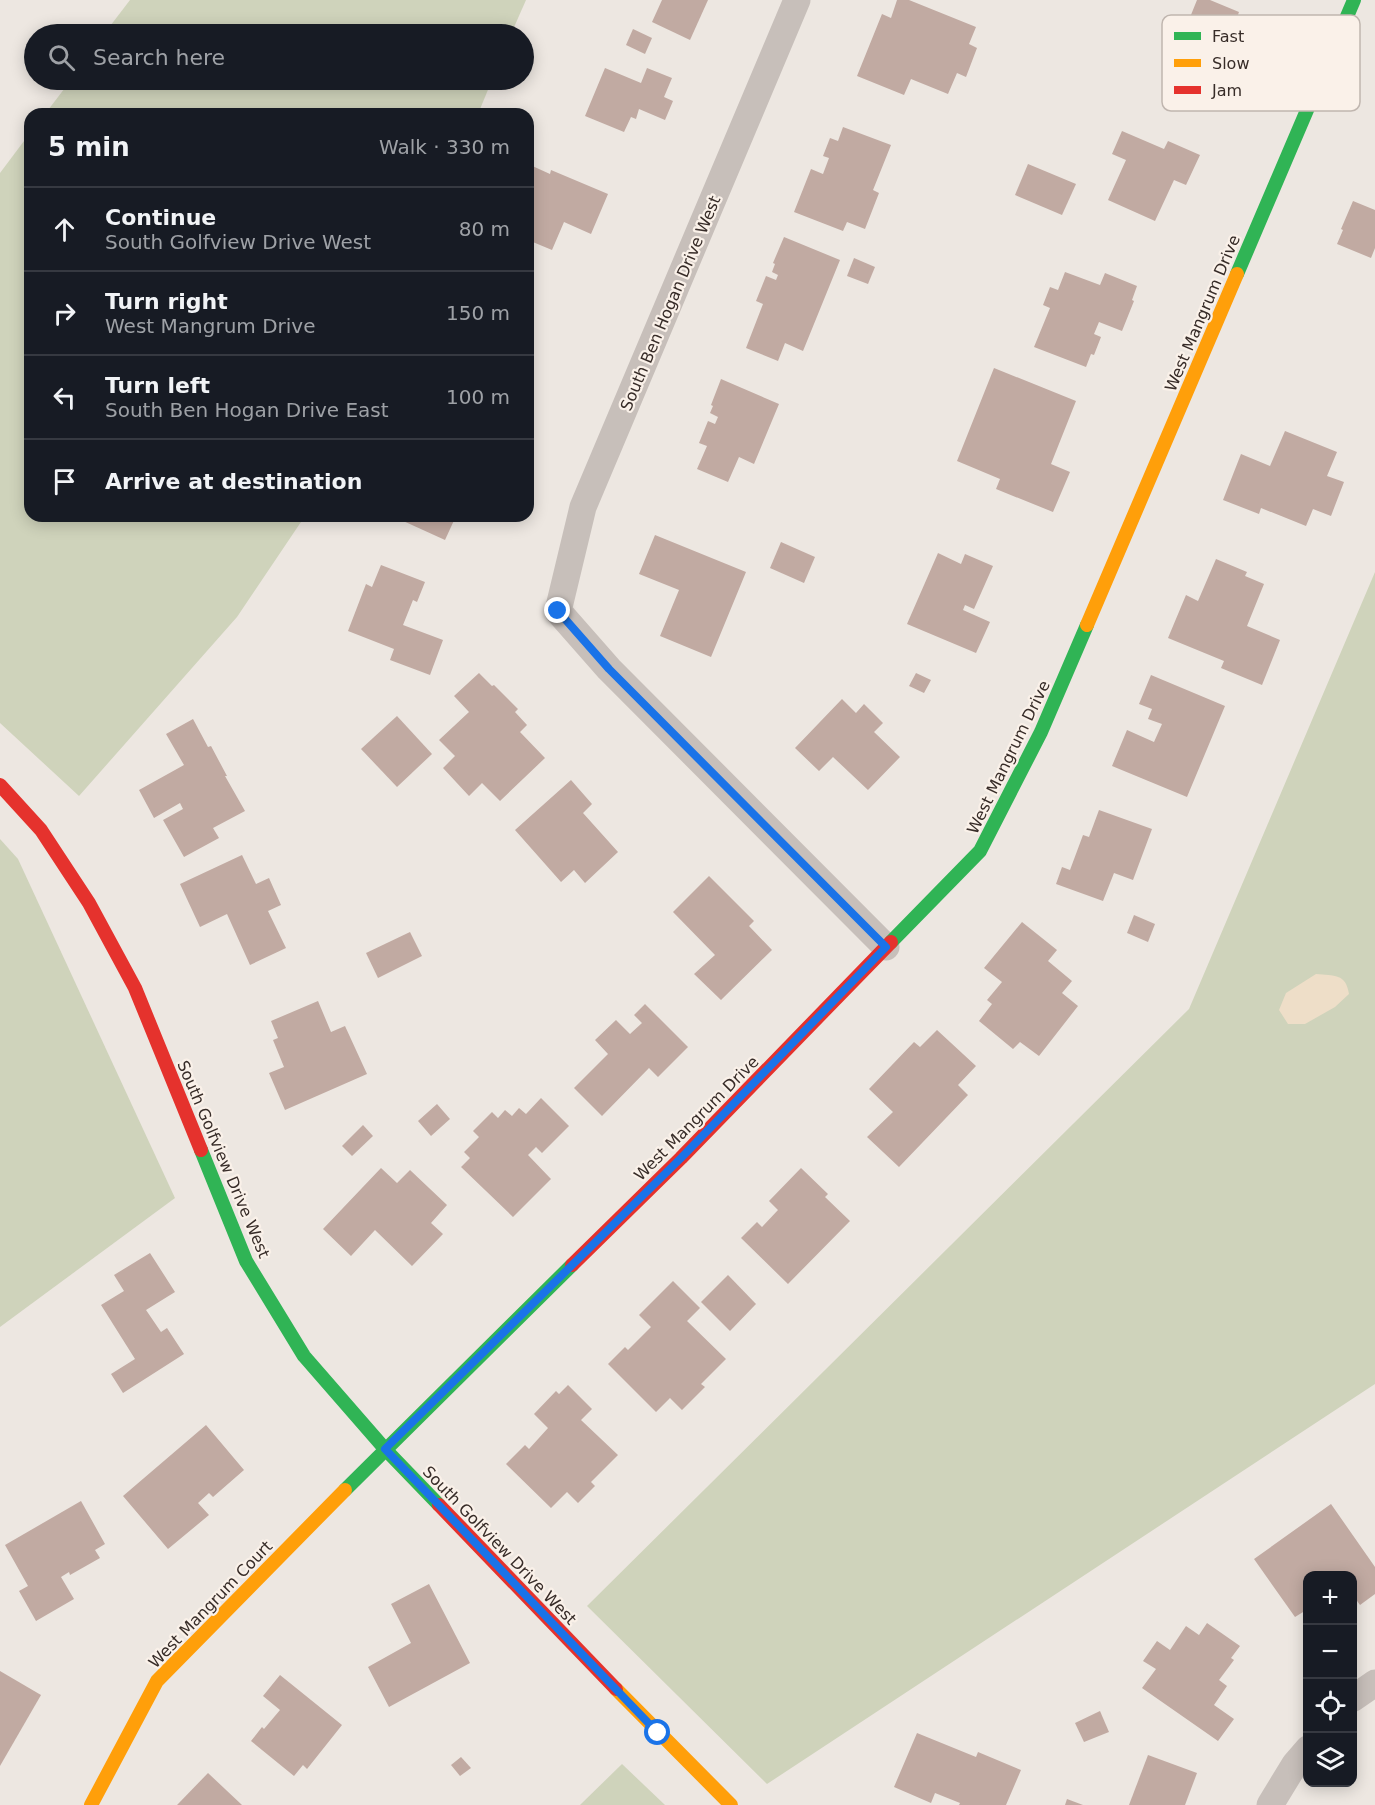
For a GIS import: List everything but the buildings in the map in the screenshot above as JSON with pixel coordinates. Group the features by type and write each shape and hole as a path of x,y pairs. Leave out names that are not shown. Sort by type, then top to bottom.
{"street":[{"name":"South Ben Hogan Drive West","path":"797,0 583,507 558,611 609,669 886,947"},
{"name":"West Mangrum Drive","path":"1348,15 1354,0"},
{"name":"West Mangrum Drive","path":"385,1449 681,1158 980,851 1041,732 1307,111"},
{"name":"South Golfview Drive West","path":"0,785 41,830 89,903 135,988 246,1261 304,1356 385,1449 731,1805"},
{"name":"West Mangrum Court","path":"91,1805 157,1682 385,1449"},
{"path":"1357,1696 1375,1683"},
{"path":"1270,1805 1303,1755"}],"green space":[{"path":"130,0 526,0 515,24 112,24"},
{"path":"63,90 488,90 480,108 50,108"},
{"path":"24,141 24,522 301,522 237,617 79,796 0,723 0,173"},
{"path":"1375,572 1375,1384 767,1784 587,1606 1189,1009"},
{"path":"0,839 18,859 175,1198 0,1327"},
{"path":"622,1764 665,1805 580,1805"}],"sand":[{"path":"1316,974 1342,979 1349,994 1335,1007 1305,1024 1288,1024 1279,1010 1286,993"}],"traffic: fast":[{"path":"1348,15 1354,0"},
{"path":"1237,274 1307,111"},
{"path":"891,942 980,851 1041,732 1087,625"},
{"path":"201,1150 246,1261 304,1356 385,1449 439,1505"},
{"path":"345,1490 572,1265"}],"traffic: slow":[{"path":"1087,625 1237,274"},
{"path":"91,1805 157,1681 345,1490"},
{"path":"616,1689 731,1805"}],"traffic: jam":[{"path":"0,785 41,830 89,903 135,988 201,1150"},
{"path":"572,1265 681,1158 891,942"},
{"path":"439,1505 616,1689"}],"route":[{"path":"558,611 609,669 886,947 681,1158 385,1449 658,1733"}]}
